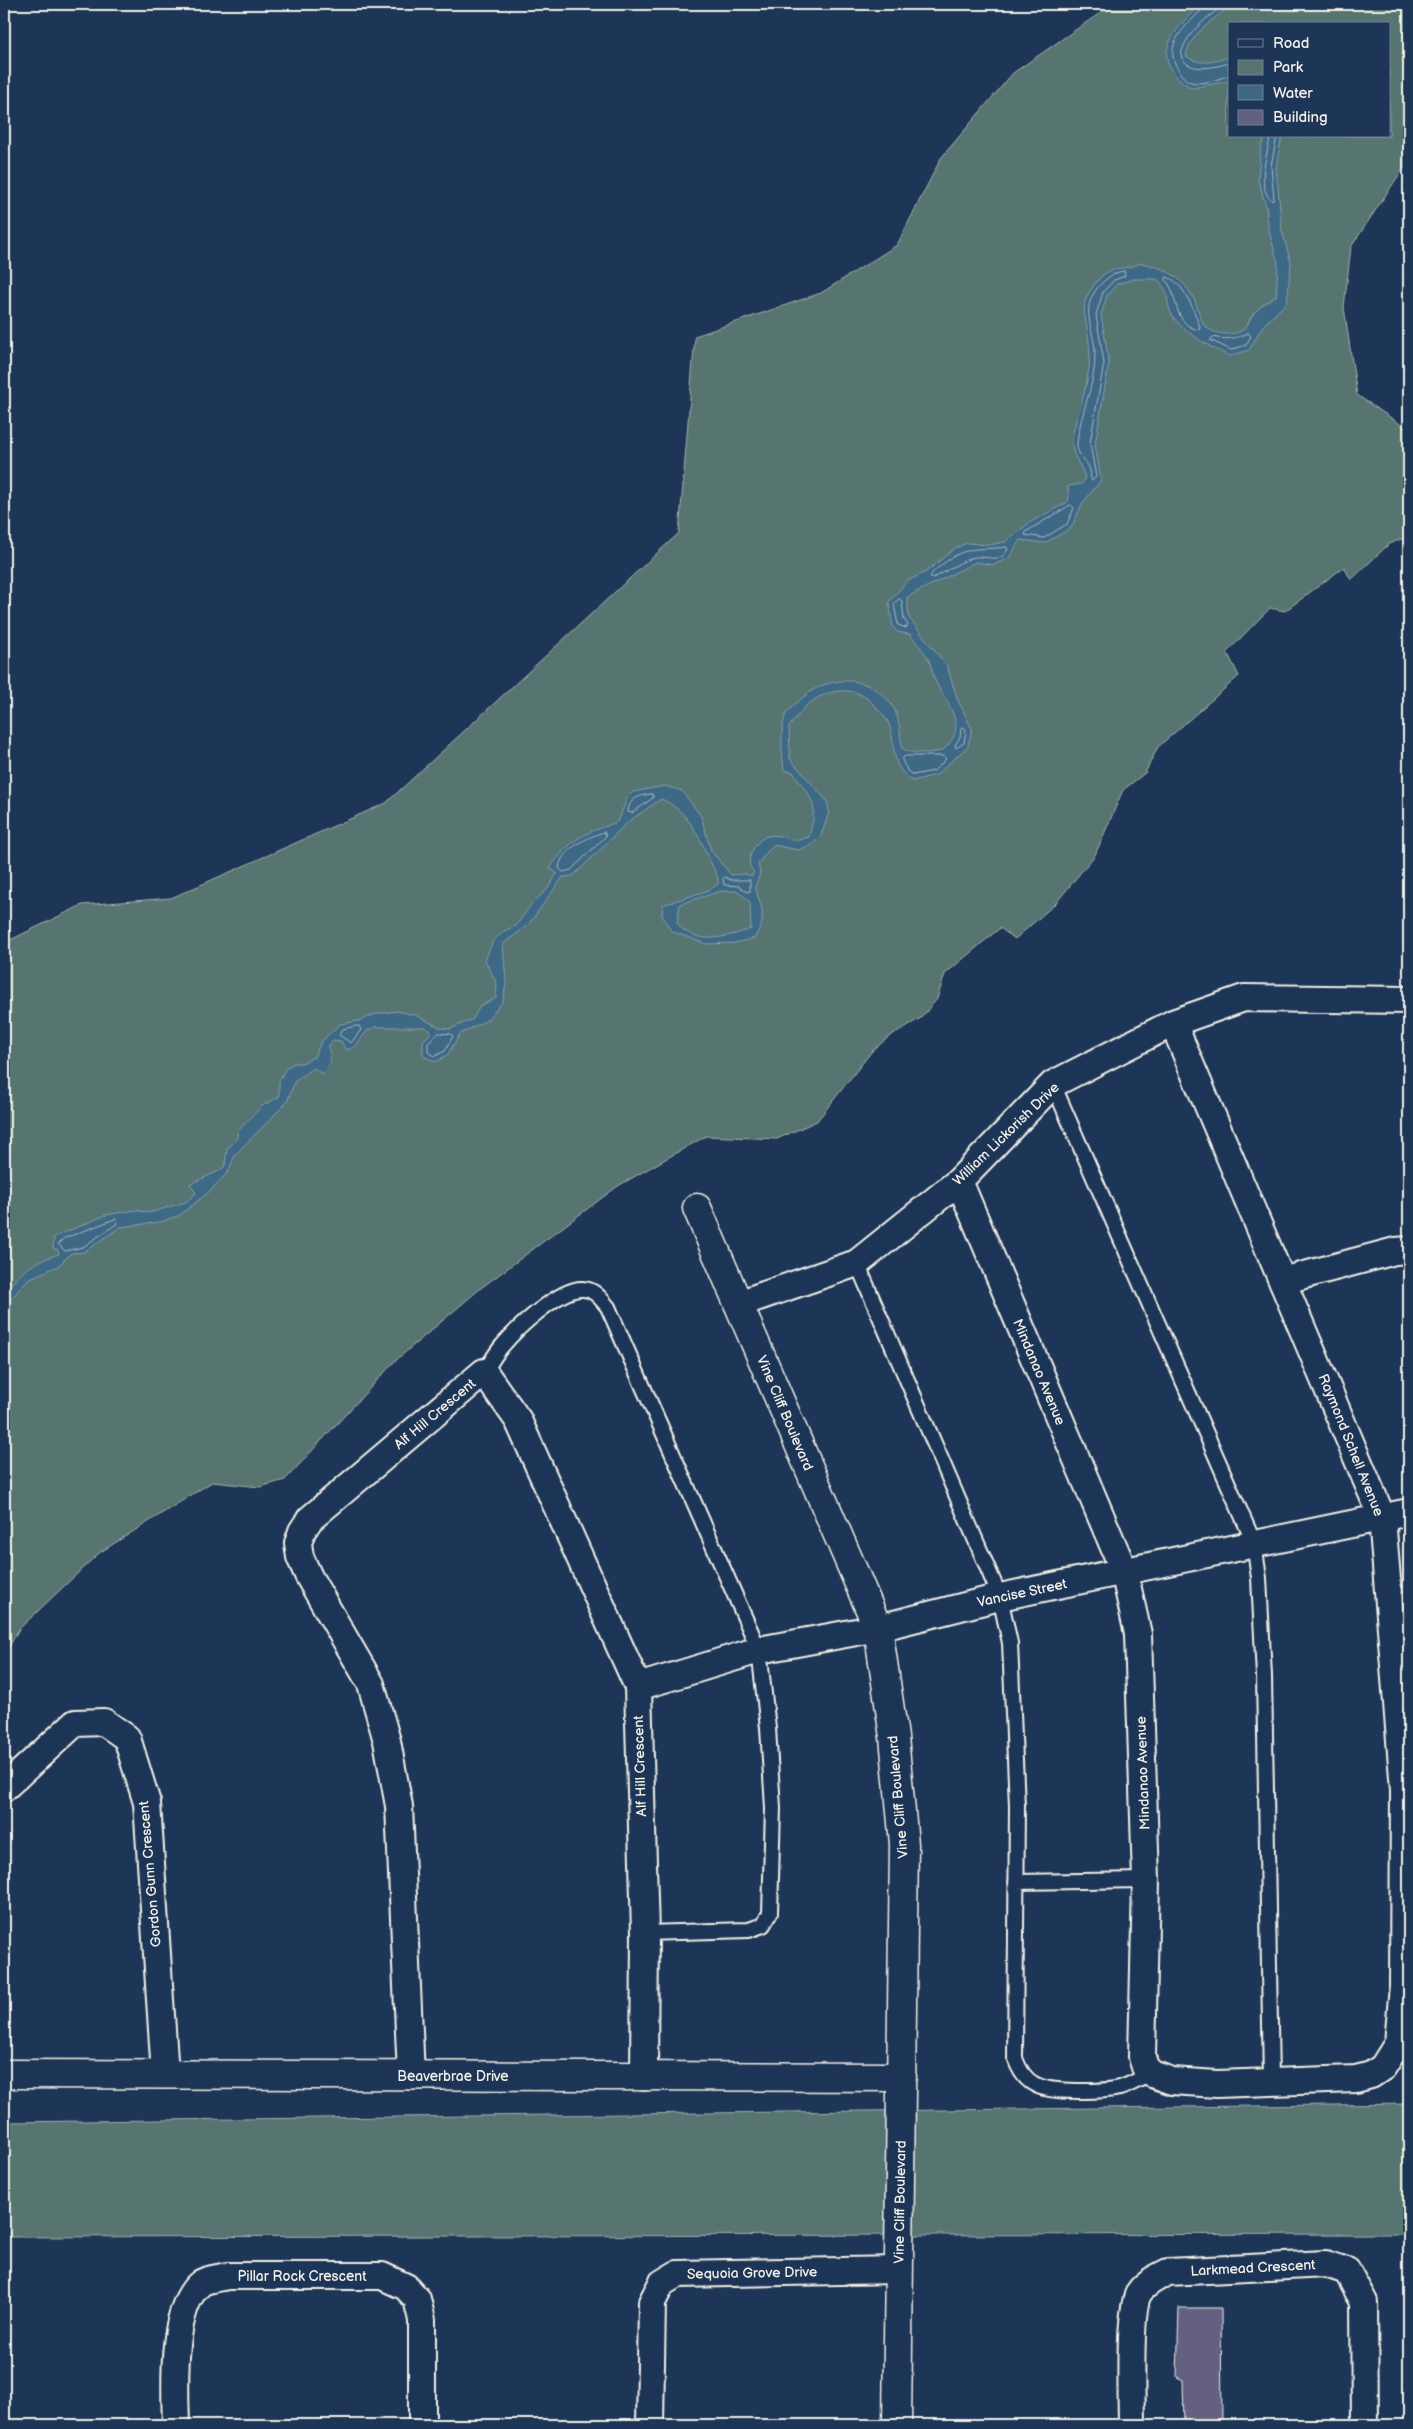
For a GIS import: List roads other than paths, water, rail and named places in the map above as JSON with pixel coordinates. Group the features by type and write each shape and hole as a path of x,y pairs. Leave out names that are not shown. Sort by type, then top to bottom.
{"street":[{"name":"William Lickorish Drive","path":"738,1304 857,1263 959,1181 1053,1084 1173,1023 1244,998 1409,1000"},
{"name":"Raymond Schell Avenue","path":"1173,1023 1382,1517 1405,1738 1406,1985"},
{"name":"Mindanao Avenue","path":"959,1181 1124,1571 1138,1634 1146,1880 1142,2057 1144,2067 1152,2074"},
{"name":"Vine Cliff Boulevard","path":"697,1208 878,1628 894,1736 904,1844 897,2425"},
{"path":"1282,1281 1394,1251 1409,1250"},
{"name":"Alf Hill Crescent","path":"411,2076 399,1806 387,1741 371,1684 309,1577 300,1557 298,1543 302,1531 310,1519 484,1372 518,1420 638,1687 645,1933 644,2076"},
{"name":"Vancise Street","path":"638,1687 759,1650 878,1628 1000,1597 1409,1512"},
{"name":"Gordon Gunn Crescent","path":"4,1788 75,1723 104,1722 127,1738 147,1803 165,2075"},
{"path":"1152,2074 1172,2081 1199,2083 1356,2079 1371,2075 1383,2067 1398,2043 1406,1985"},
{"name":"Beaverbrae Drive","path":"4,2074 902,2077"},
{"name":"Larkmead Crescent","path":"1132,2425 1133,2322 1138,2293 1150,2282 1168,2272 1326,2264 1346,2271 1355,2282 1364,2302 1365,2425"},
{"name":"Sequoia Grove Drive","path":"650,2425 652,2302 662,2283 676,2274 899,2270"},
{"name":"Pillar Rock Crescent","path":"176,2425 175,2354 190,2295 202,2282 227,2276 382,2276 406,2287 417,2299 422,2320 422,2425"}],"lane":[{"path":"1053,1084 1254,1543 1259,1578 1264,1676 1271,2082"},
{"path":"857,1263 1000,1597 1010,1643 1017,1806 1015,2058 1024,2076 1034,2085 1044,2088 1097,2090 1120,2088 1152,2074"},
{"path":"484,1372 502,1346 516,1332 570,1290 585,1289 598,1295 608,1307 759,1650 768,1728 773,1808 770,1913 763,1925 749,1930 645,1933"},
{"path":"1016,1882 1146,1880"}],"water":[{"path":"1201,4 1233,4 1198,33 1192,40 1186,56 1202,62 1212,62 1228,57 1228,81 1192,88 1178,78 1170,67 1167,56 1168,46 1173,35"},
{"path":"1265,138 1282,138 1276,167 1282,231 1291,263 1287,302 1262,327 1249,350 1230,356 1206,344 1181,326 1171,313 1165,288 1157,279 1133,279 1117,284 1107,295 1101,315 1109,363 1095,444 1101,480 1082,504 1071,528 1045,543 1020,540 1009,558 993,565 976,562 907,597 909,618 947,666 957,698 972,729 968,746 936,775 912,781 904,774 896,760 891,730 887,720 861,694 842,691 833,692 806,706 789,727 790,759 827,801 829,812 821,836 813,844 799,850 773,845 758,863 760,874 755,887 762,909 762,923 755,938 735,943 706,944 671,931 662,915 663,905 709,890 718,884 718,878 696,832 689,822 672,805 661,799 629,821 573,876 563,877 529,924 503,944 506,983 503,1001 487,1020 460,1034 448,1054 436,1062 423,1056 423,1041 432,1032 425,1027 376,1027 367,1031 355,1047 346,1050 341,1041 333,1040 328,1047 330,1059 328,1068 322,1074 313,1068 295,1081 287,1102 235,1155 228,1172 210,1191 180,1215 160,1222 120,1227 84,1252 71,1253 58,1266 28,1279 4,1307 4,1292 17,1278 34,1264 59,1254 58,1250 53,1248 54,1237 106,1215 135,1210 149,1213 186,1202 196,1193 190,1184 219,1171 225,1166 227,1149 236,1140 238,1131 262,1106 279,1097 279,1082 285,1069 294,1063 302,1063 314,1057 321,1042 340,1024 359,1021 376,1014 397,1011 415,1015 441,1028 450,1029 473,1019 480,1006 496,998 497,984 485,960 493,941 504,931 516,926 533,902 547,890 557,873 550,868 564,850 585,834 619,820 627,798 633,792 665,786 682,791 701,816 711,851 731,875 744,874 752,876 754,872 750,866 750,857 757,843 764,837 779,836 796,841 809,837 814,808 809,796 793,772 784,770 782,743 782,729 786,714 808,693 820,686 833,682 858,682 870,686 881,694 894,709 899,725 902,748 918,753 936,752 945,748 955,733 956,725 951,709 937,685 929,659 910,634 897,632 893,627 889,602 907,581 926,572 955,548 967,543 989,545 1005,542 1029,523 1066,503 1069,500 1068,486 1081,484 1085,480 1073,450 1072,439 1089,364 1090,348 1084,310 1085,303 1087,296 1104,274 1114,269 1130,267 1141,263 1167,271 1181,281 1192,295 1205,326 1213,331 1224,334 1240,332 1247,325 1256,310 1276,296 1278,263 1269,231 1266,206 1258,179 1261,147","holes":["721,891 738,891 750,902 751,929 732,935 702,938 684,930 677,923 680,904"]}]}
